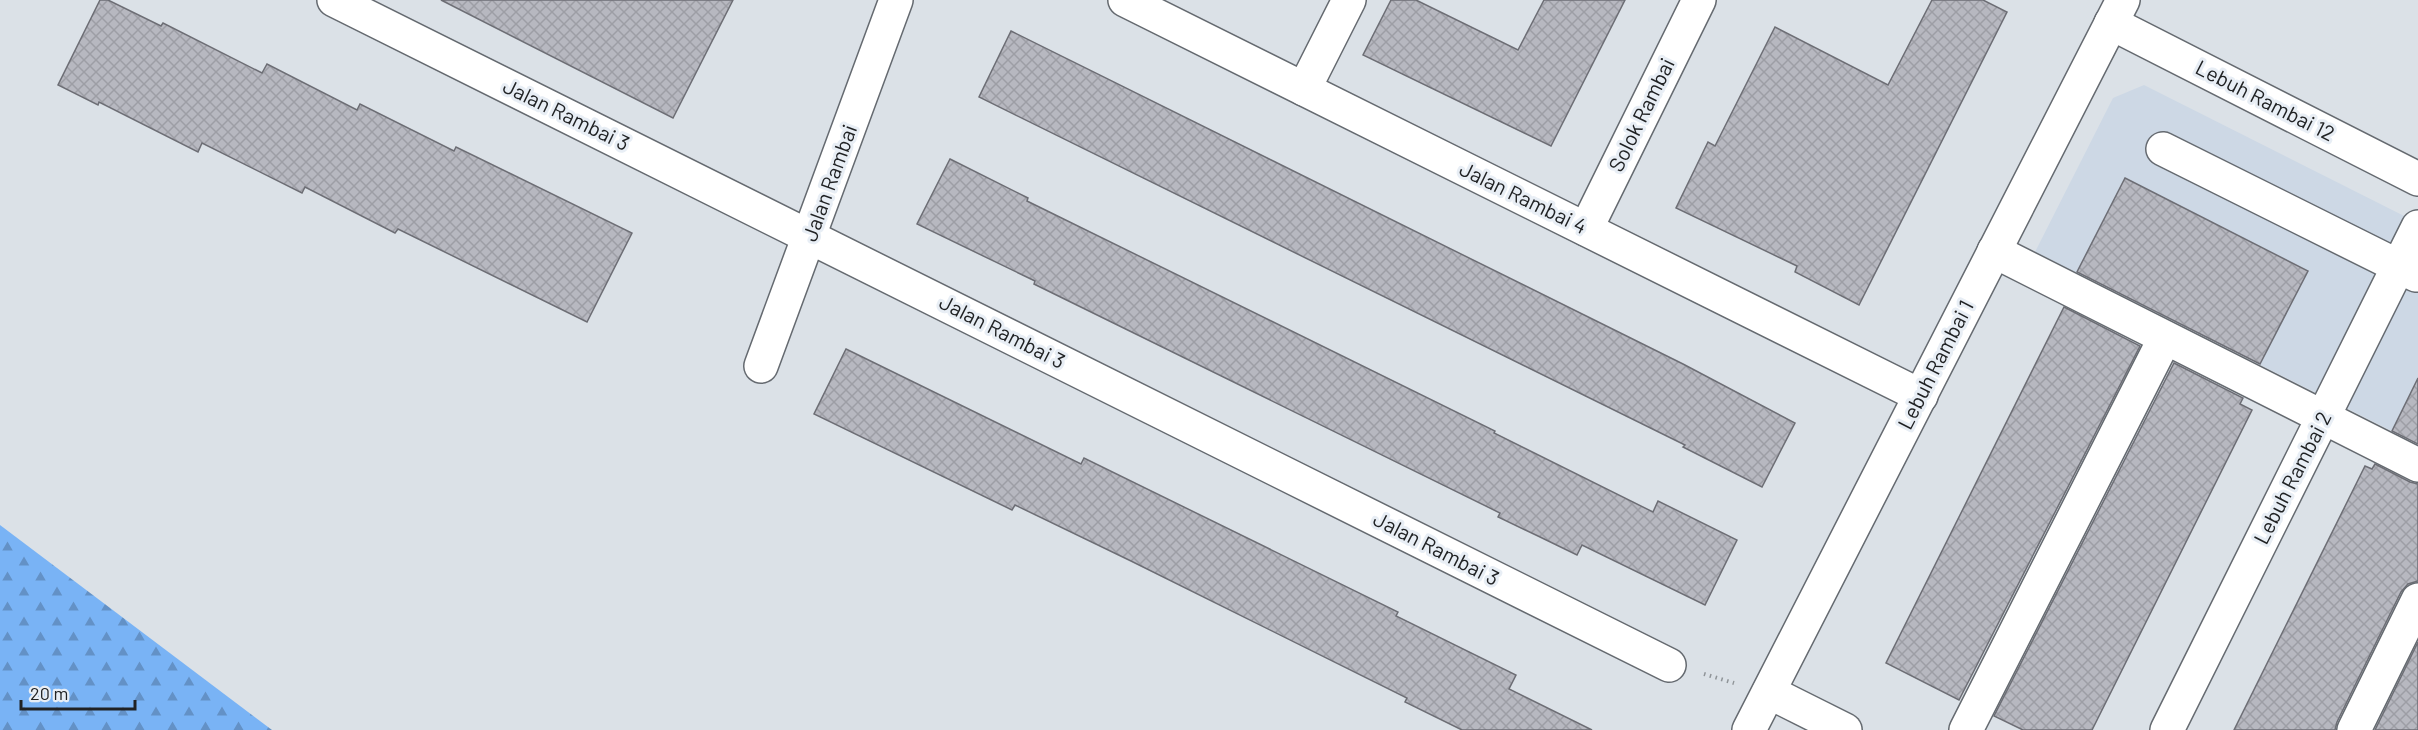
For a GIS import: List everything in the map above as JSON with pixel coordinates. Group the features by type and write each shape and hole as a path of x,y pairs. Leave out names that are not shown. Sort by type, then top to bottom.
{"street":[{"name":"Jalan Rambai 3","path":"334,0 1669,665"},
{"name":"Jalan Rambai","path":"761,366 897,0"},
{"name":"Jalan Rambai 4","path":"1125,0 1921,396"},
{"path":"1304,89 1349,0"},
{"name":"Solok Rambai","path":"1586,229 1699,0"},
{"name":"Lebuh Rambai 12","path":"2117,11 2418,179"},
{"name":"Lebuh Rambai 1","path":"1749,730 2117,11"},
{"path":"2163,149 2408,271"},
{"name":"Lebuh Rambai 2","path":"2167,730 2323,417 2408,271 2418,227"},
{"path":"1994,251 2418,465"},
{"path":"1966,730 2165,338"},
{"path":"2354,730 2418,600"},
{"path":"1769,692 1845,730"}],"path":[{"path":"1669,665 1769,692"}],"shaded area":[{"path":"2144,85 2418,223 2418,444 2035,252 2113,98"}],"green space":[{"path":"0,525 272,730 0,730"}],"building":[{"path":"100,0 108,0 161,26 163,23 262,73 267,64 357,110 360,104 454,151 456,147 632,233 587,322 398,229 395,233 305,187 302,193 202,143 198,152 99,102 98,105 58,85"},
{"path":"441,0 733,0 673,118"},
{"path":"1391,0 1416,0 1518,50 1544,0 1625,0 1551,146 1363,55"},
{"path":"1932,0 1983,0 2007,12 1859,305 1795,272 1797,266 1676,208 1708,142 1715,146 1775,27 1888,85"},
{"path":"1011,31 1683,364 1795,423 1762,487 1683,447 1685,445 979,97"},
{"path":"950,159 1028,198 1027,201 1495,431 1494,433 1653,512 1658,501 1737,540 1705,605 1582,545 1577,555 1498,517 1500,513 917,224"},
{"path":"2125,178 2308,271 2260,364 2077,272"},
{"path":"2064,307 2140,346 1959,700 1886,663"},
{"path":"846,349 1081,464 1084,458 1398,612 1396,616 1516,675 1509,689 1592,730 1462,730 1405,702 1407,698 1131,561 1015,505 1012,510 814,414"},
{"path":"2174,363 2243,398 2240,404 2252,410 2092,730 2023,730 1994,716"},
{"path":"2418,378 2418,444 2392,431"},
{"path":"2375,464 2418,484 2418,581 2408,584 2401,592 2335,730 2234,730 2365,466 2372,469"},
{"path":"2418,642 2418,730 2375,730"}]}
